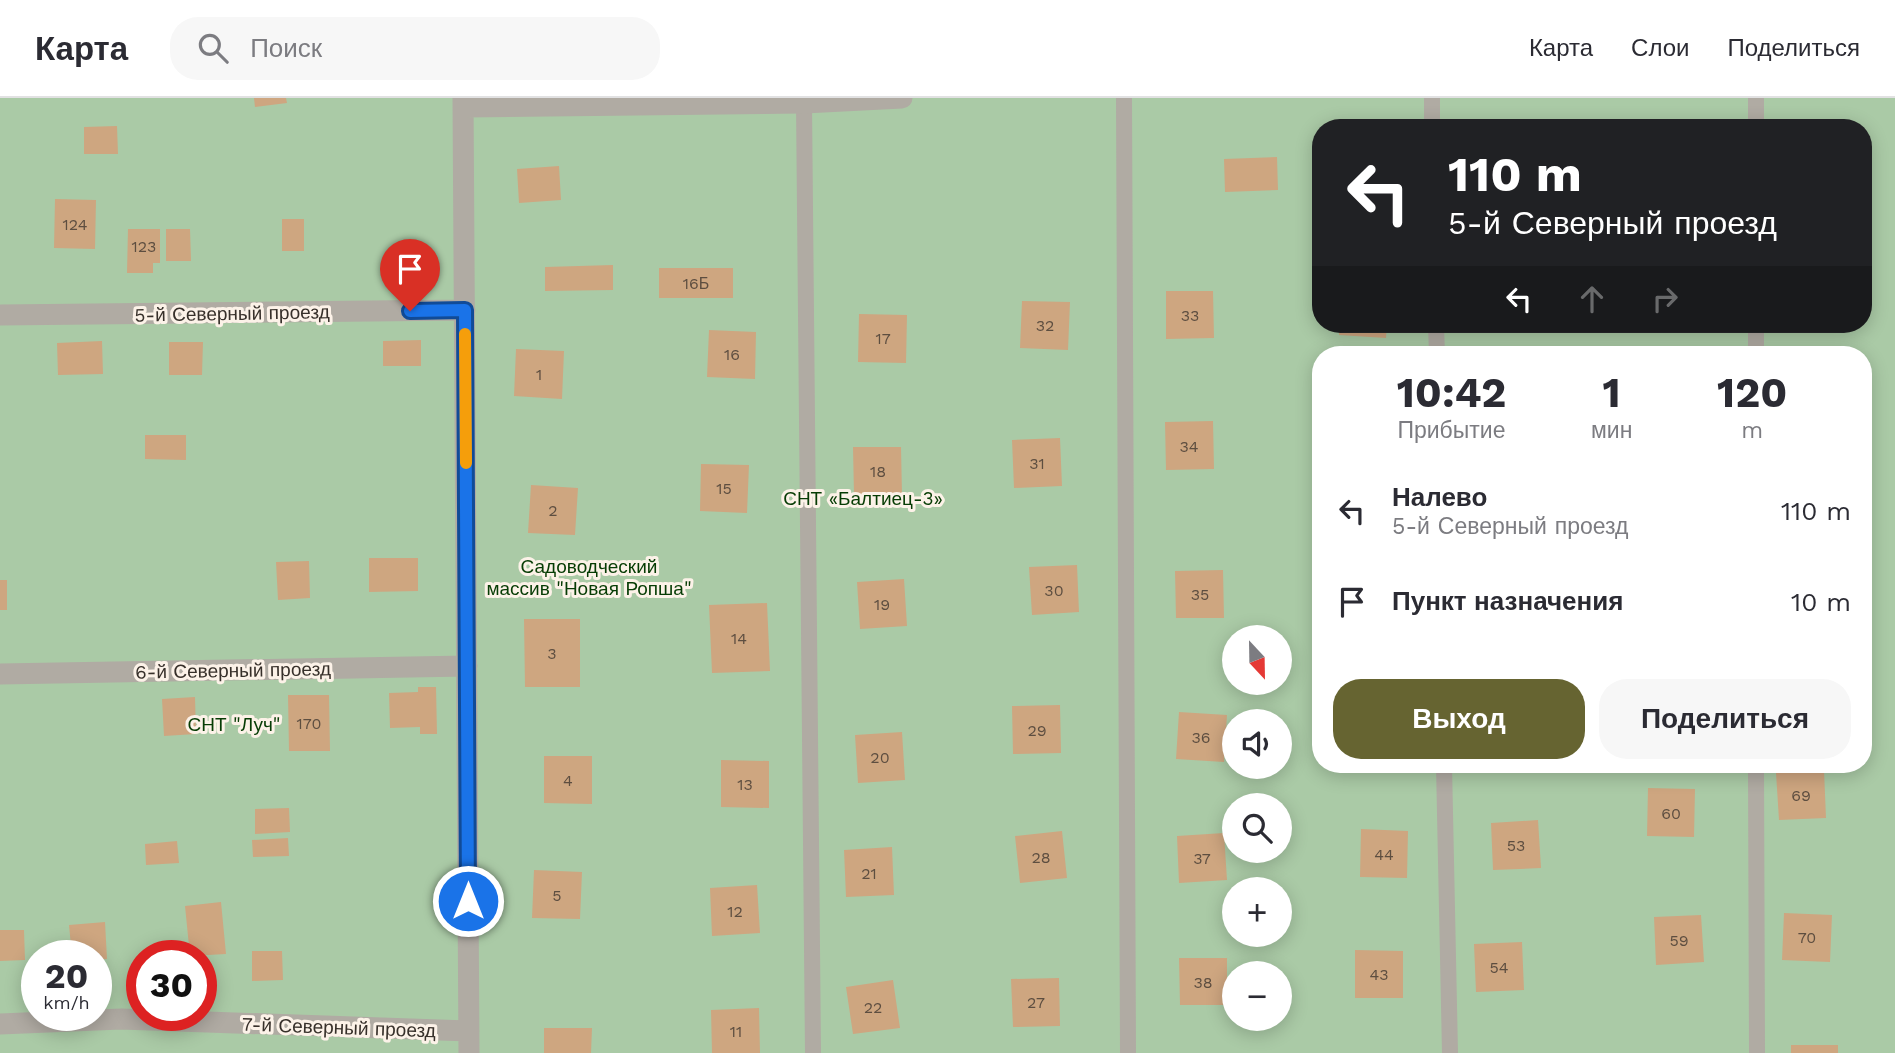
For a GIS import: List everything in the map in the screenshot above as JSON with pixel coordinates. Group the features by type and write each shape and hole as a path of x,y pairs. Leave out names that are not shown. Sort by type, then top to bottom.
{"street":[{"path":"469,1053 464,103 902,98"},
{"name":"5-й Северный проезд","path":"0,315 465,310"},
{"name":"6-й Северный проезд","path":"0,674 467,666"},
{"name":"7-й Северный проезд","path":"0,1024 121,1019 469,1031"}],"lane":[{"path":"1124,98 1128,1053"},
{"path":"1432,98 1432,119"},
{"path":"1755,98 1756,119"},
{"path":"792,101 813,1053"},
{"path":"1444,773 1450,1053"},
{"path":"1756,773 1757,1053"}],"green space":[{"name":"Садоводческий массив \"Новая Ропша\"","path":"0,98 1895,98 1895,1053 0,1053"}],"building":[{"path":"254,98 286,98 287,103 255,107"},
{"path":"117,126 118,154 84,154 84,127"},
{"path":"1277,157 1278,190 1225,192 1224,159"},
{"path":"559,166 561,200 519,203 517,169"},
{"path":"55,199 96,200 95,249 54,248"},
{"path":"282,219 304,219 304,251 282,251"},
{"path":"128,229 160,229 160,263 153,263 153,273 127,273"},
{"path":"166,229 190,229 191,261 166,261"},
{"path":"613,265 613,290 545,291 545,267"},
{"path":"659,268 733,268 733,298 659,298"},
{"path":"1166,291 1213,291 1214,338 1166,339"},
{"path":"1022,301 1070,302 1068,350 1020,348"},
{"path":"859,314 907,315 906,363 858,362"},
{"path":"709,330 756,332 755,379 707,377"},
{"path":"1339,333 1386,333 1386,338"},
{"path":"421,340 421,366 383,366 383,341"},
{"path":"102,341 103,374 58,375 57,343"},
{"path":"169,342 203,342 202,375 169,375"},
{"path":"516,349 564,351 562,399 514,396"},
{"path":"1213,421 1214,469 1166,470 1165,422"},
{"path":"145,435 186,435 186,460 145,459"},
{"path":"1060,438 1062,486 1014,488 1012,440"},
{"path":"853,447 901,447 902,495 854,495"},
{"path":"701,464 749,465 747,513 700,511"},
{"path":"531,485 578,488 575,535 528,533"},
{"path":"369,558 418,558 418,591 369,592"},
{"path":"309,561 310,598 278,600 276,562"},
{"path":"1077,565 1079,612 1032,615 1029,567"},
{"path":"1223,570 1224,618 1176,618 1175,571"},
{"path":"904,579 907,626 860,629 857,582"},
{"path":"0,580 7,580 7,610 0,610"},
{"path":"767,603 770,671 712,673 709,605"},
{"path":"524,619 580,619 580,687 525,687"},
{"path":"418,687 436,687 437,734 420,734 420,727 390,728 389,693 418,692"},
{"path":"288,695 329,695 330,751 289,751"},
{"path":"195,697 196,734 164,736 162,699"},
{"path":"1060,705 1061,753 1013,754 1012,706"},
{"path":"1179,712 1222,715 1222,762 1176,759"},
{"path":"902,732 905,780 858,783 855,735"},
{"path":"544,756 592,756 592,804 544,803"},
{"path":"721,760 769,761 769,808 721,807"},
{"path":"1776,773 1824,773 1826,818 1779,820"},
{"path":"1648,788 1695,789 1694,837 1647,836"},
{"path":"289,808 290,832 255,834 255,809"},
{"path":"1538,820 1541,868 1493,870 1491,823"},
{"path":"1361,829 1408,831 1407,878 1360,877"},
{"path":"1062,831 1067,878 1020,883 1015,836"},
{"path":"1222,833 1222,863 1226,863 1227,877 1222,877 1222,880 1179,883 1177,836"},
{"path":"288,838 289,856 253,857 252,840"},
{"path":"177,841 179,863 146,865 145,844"},
{"path":"892,847 894,895 846,897 844,850"},
{"path":"534,870 582,872 580,919 532,918"},
{"path":"757,885 760,933 712,936 710,888"},
{"path":"221,902 226,954 217,954 217,940 188,940 185,906"},
{"path":"1784,913 1832,915 1830,962 1782,960"},
{"path":"1701,915 1704,962 1656,965 1654,917"},
{"path":"105,922 106,940 70,940 69,925"},
{"path":"0,930 24,930 21,960 0,961"},
{"path":"1522,942 1524,990 1476,992 1474,944"},
{"path":"1355,950 1403,951 1403,998 1355,998"},
{"path":"252,951 282,951 283,980 252,981"},
{"path":"1179,958 1227,958 1227,961 1222,961 1222,1005 1180,1005"},
{"path":"1059,978 1060,1026 1013,1027 1011,979"},
{"path":"893,980 900,1028 853,1034 846,987"},
{"path":"759,1008 760,1053 712,1053 711,1010"},
{"path":"544,1028 592,1028 591,1053 544,1053"},
{"path":"1791,1045 1838,1045 1838,1053 1791,1053"}],"slow traffic":[{"path":"465,334 466,463"}],"route":[{"path":"410,311 465,310 468,901"}],"park label":[{"name":"СНТ «Балтиец-3»","path":"863,498"},
{"name":"СНТ \"Луч\"","path":"234,724"}]}
